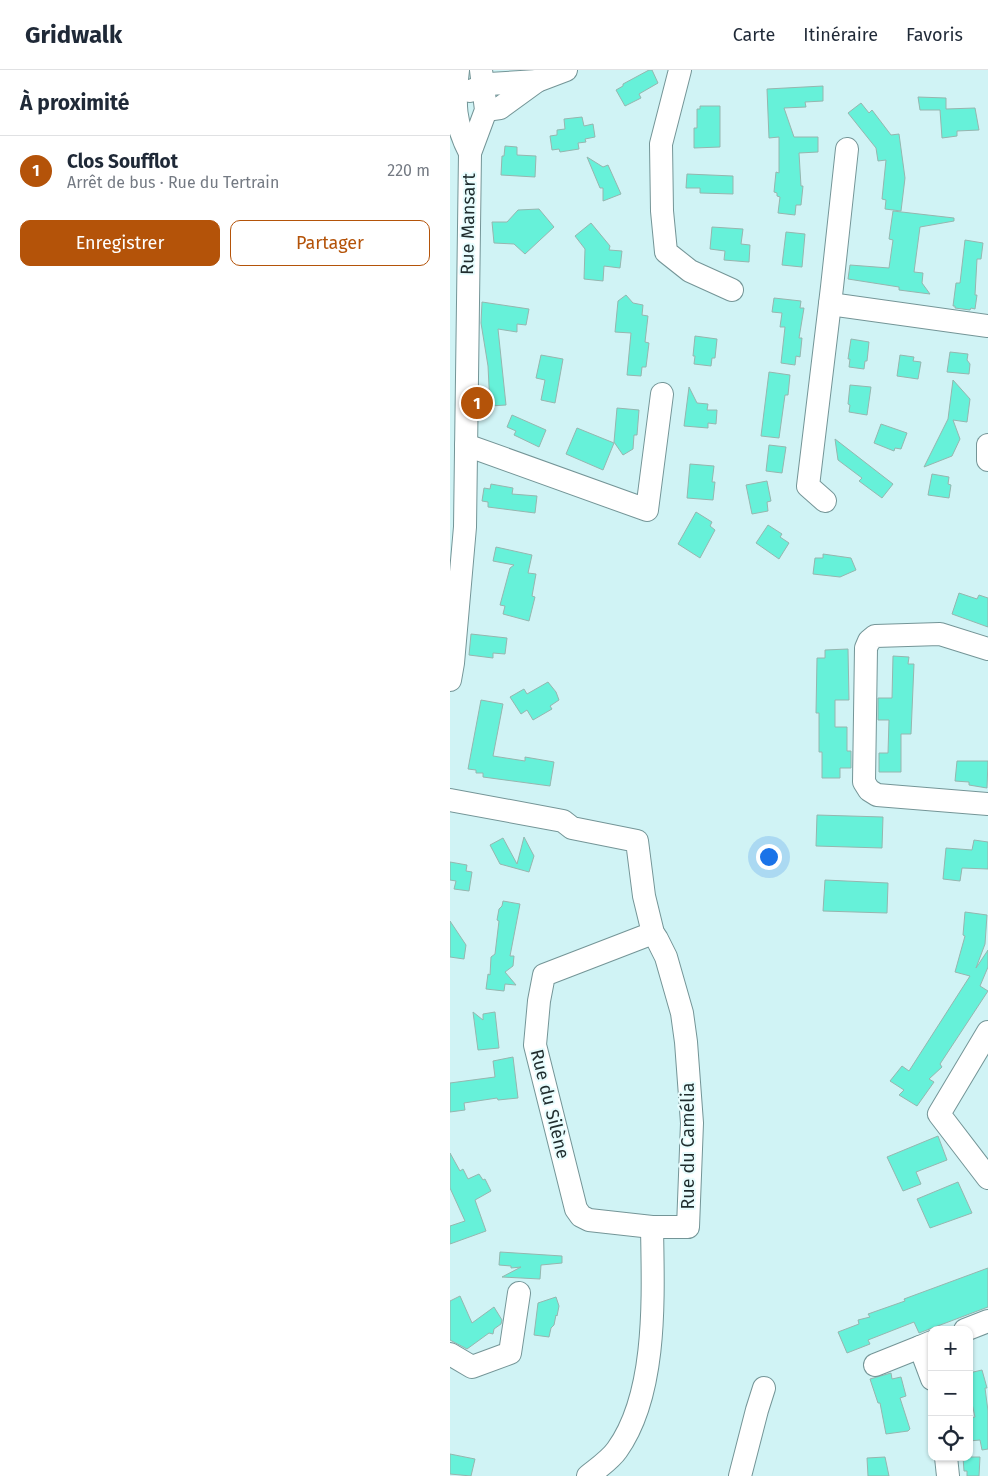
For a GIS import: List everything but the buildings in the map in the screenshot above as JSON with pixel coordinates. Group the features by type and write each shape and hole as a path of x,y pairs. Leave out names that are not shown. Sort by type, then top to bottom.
{"street":[{"name":"Rue Mansart","path":"458,70 453,96 456,121 470,153"},
{"path":"453,96 486,110 500,108 537,81 566,70"},
{"path":"680,70 661,144 662,211 666,252 690,271 732,290"},
{"name":"Rue Mansart","path":"450,675 457,538 466,445 458,296 470,153 486,110 483,78"},
{"path":"453,96 483,78 537,81"},
{"path":"825,501 808,486 846,149"},
{"path":"830,304 988,326"},
{"path":"466,445 647,510 662,394"},
{"path":"988,445 988,460"},
{"path":"988,649 940,634 875,636 869,641 866,648 864,782 869,790 877,795 988,804"},
{"name":"Rue du Camélia","path":"450,800 564,821 572,828 637,841 644,896 653,933 666,958 682,1013 692,1122 688,1227 652,1227"},
{"name":"Rue du Silène","path":"652,1227 589,1220 581,1216 576,1209 535,1045 538,1002 544,975 653,933"},
{"path":"988,1032 939,1114 988,1178"},
{"path":"588,1476 616,1452 639,1406 645,1381 652,1306 652,1227"},
{"path":"450,1354 472,1367 510,1352 519,1293"},
{"path":"973,1327 988,1321"},
{"path":"875,1365 926,1344 931,1371"},
{"path":"740,1476 764,1388"},
{"path":"946,1461 948,1476"}],"place":[{"name":"Clos Soufflot","path":"477,403"}]}
